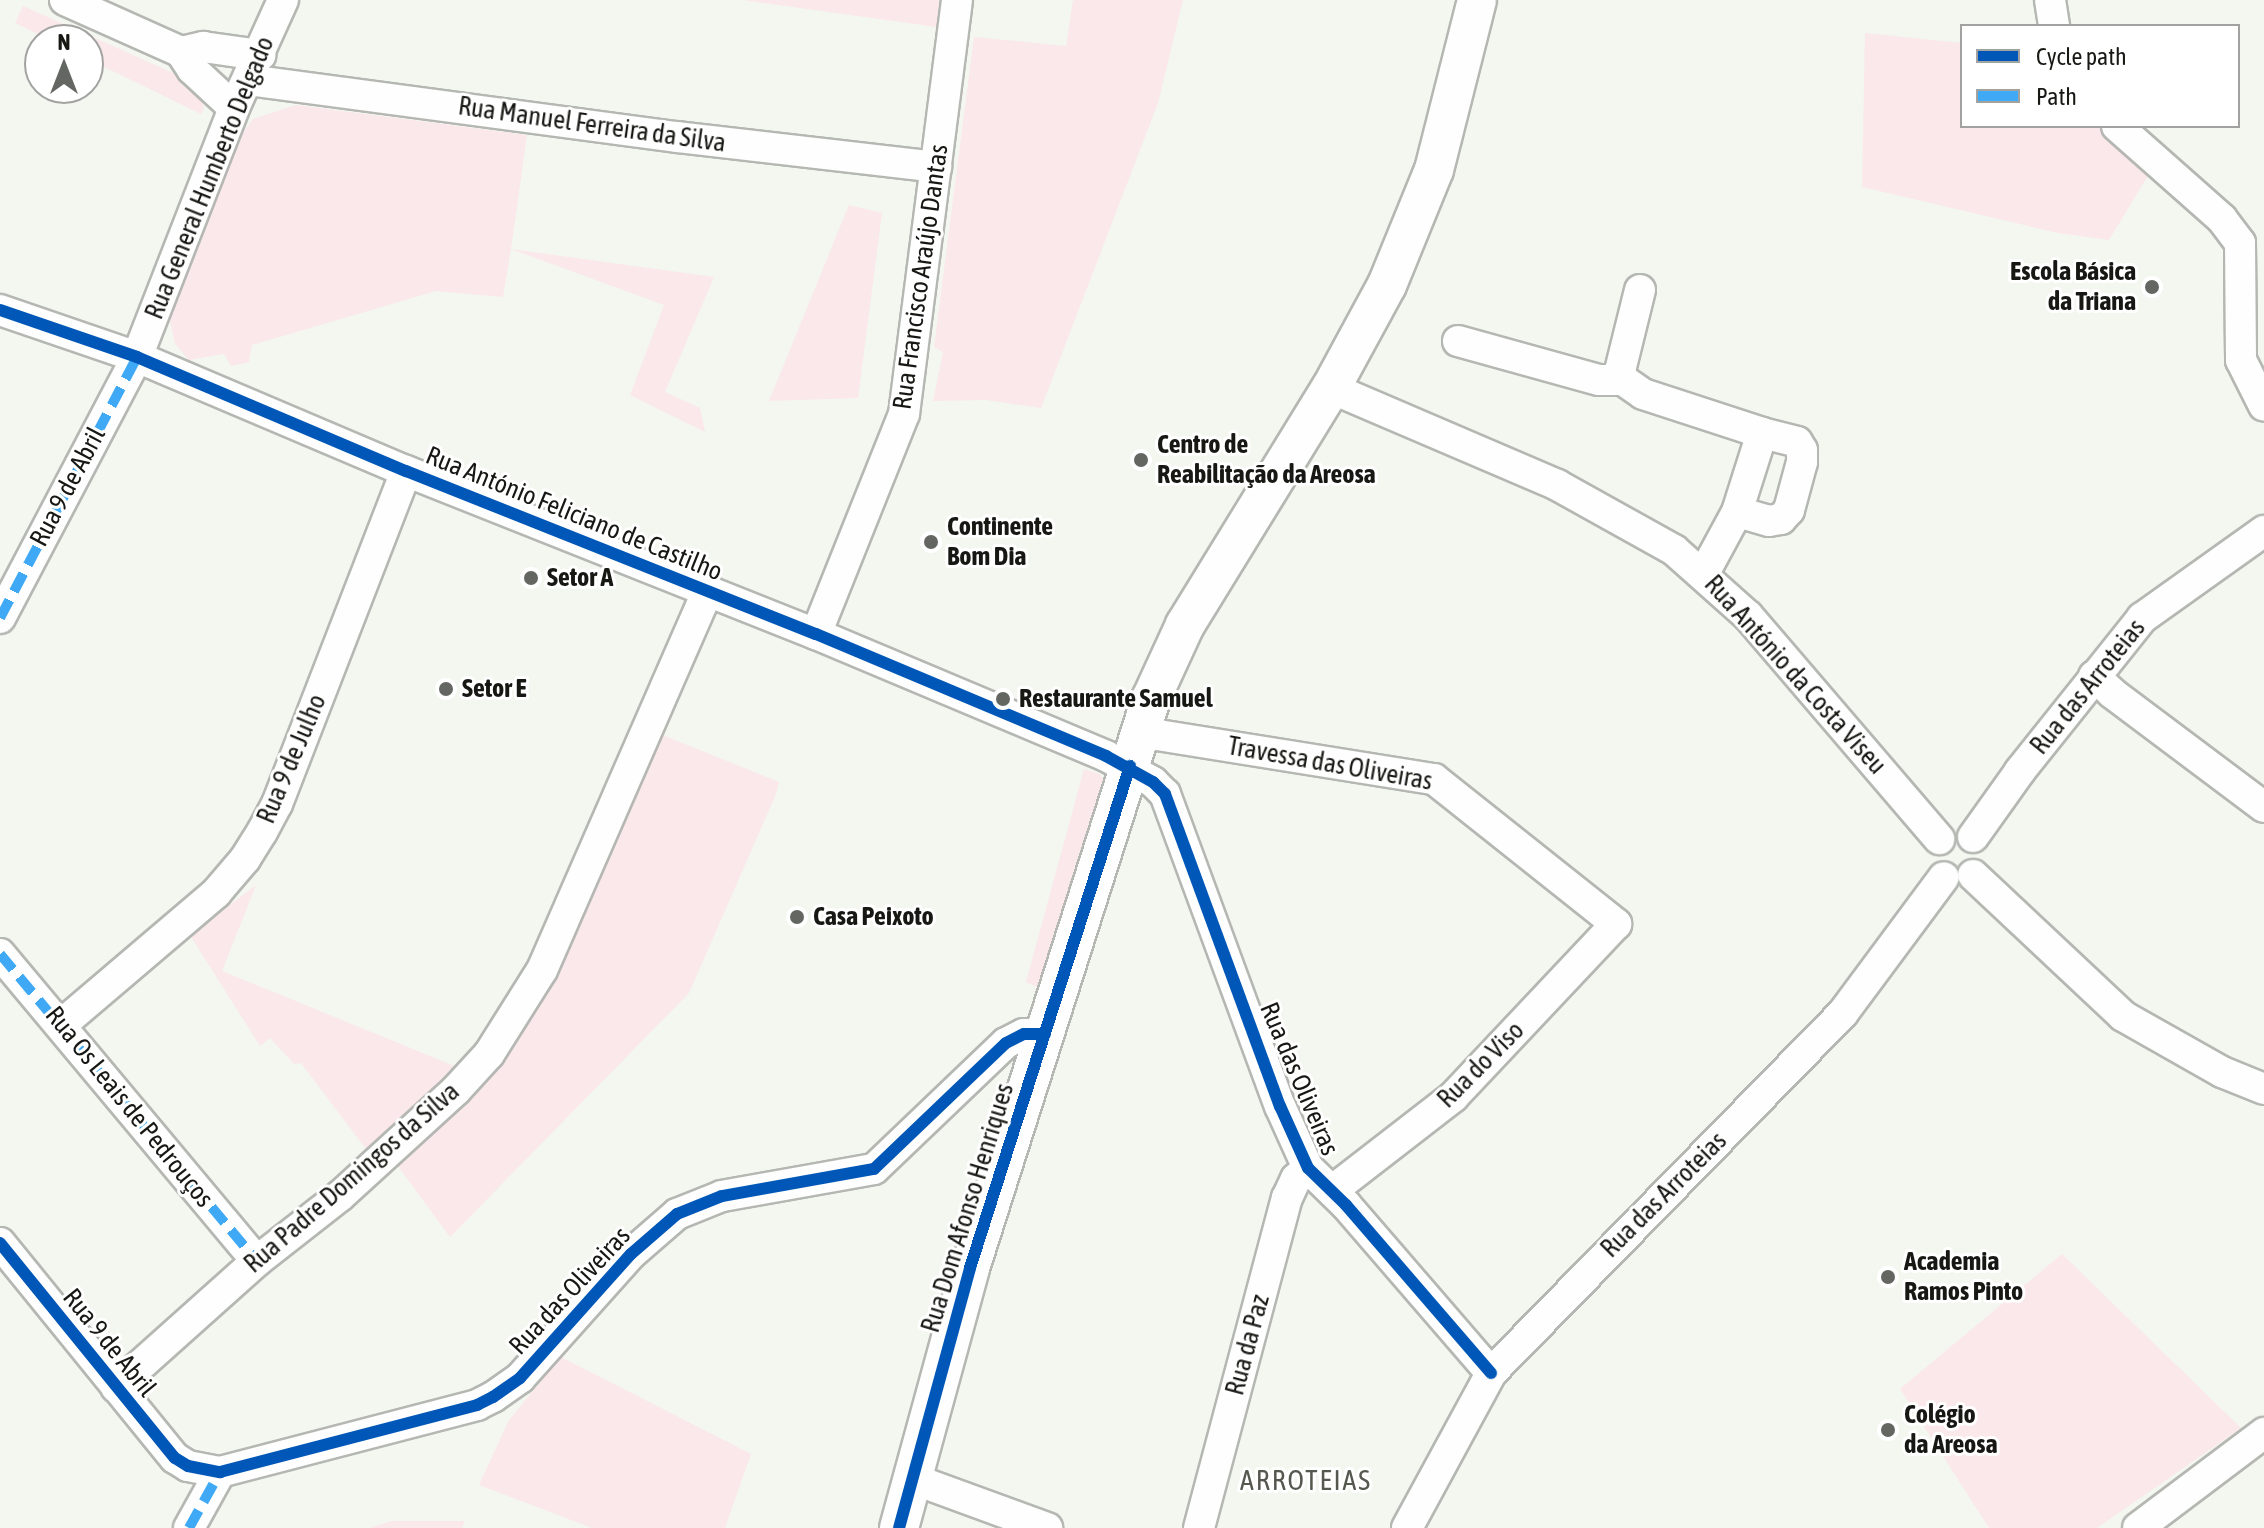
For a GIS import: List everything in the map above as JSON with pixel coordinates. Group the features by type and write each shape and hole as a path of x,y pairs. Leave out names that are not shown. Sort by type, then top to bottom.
{"main road":[{"name":"Rua Dom Afonso Henriques","path":"899,1528 970,1268 1163,666 1331,388 1413,228 1448,125 1477,0"}],"street":[{"name":"Rua Manuel Ferreira da Silva","path":"65,0 181,52 192,69 234,108"},
{"name":"Rua General Humberto Delgado","path":"137,357 234,108 283,0"},
{"name":"Rua Francisco Araújo Dantas","path":"816,634 904,414 957,0"},
{"path":"2050,0 2054,24"},
{"name":"Rua Manuel Ferreira da Silva","path":"181,52 203,47 254,68 741,145 936,167"},
{"path":"2119,128 2222,219 2240,243 2241,360 2264,406"},
{"path":"1623,380 1620,371 1640,290"},
{"name":"Rua António Feliciano de Castilho","path":"0,310 137,357 406,471 816,634 1134,749"},
{"path":"1458,341 1599,380 1623,380 1643,394 1797,442 1802,450 1789,510 1781,519 1769,521 1737,512"},
{"name":"Rua 9 de Abril","path":"0,618 137,357"},
{"name":"Rua António da Costa Viseu","path":"1331,388 1557,485 1674,550 1704,573 1748,616 1939,839"},
{"path":"1704,573 1737,512 1762,433"},
{"name":"Rua 9 de Julho","path":"61,1025 216,893 245,859 262,832 277,804 406,471"},
{"name":"Rua das Arroteias","path":"1973,837 2094,676 2142,618 2264,531"},
{"name":"Rua Padre Domingos da Silva","path":"116,1387 257,1261 340,1196 456,1090 489,1054 514,1019 564,922 708,590"},
{"path":"2094,676 2112,693 2264,807"},
{"name":"Travessa das Oliveiras","path":"1134,749 1434,779 1616,924"},
{"name":"Rua das Oliveiras","path":"1134,749 1165,794 1280,1106 1308,1168 1332,1191 1491,1373"},
{"path":"1958,876 1982,857 1973,837 1960,832 1939,839 1932,859 1958,876 2123,1016 2222,1072 2264,1089"},
{"name":"Rua das Arroteias","path":"1407,1528 1491,1373 1843,1013 1958,876"},
{"name":"Rua do Viso","path":"1332,1191 1453,1097 1616,924"},
{"name":"Rua Os Leais de Pedrouços","path":"0,954 257,1261"},
{"name":"Rua das Oliveiras","path":"220,1472 477,1405 493,1397 520,1378 631,1254 677,1214 722,1196 874,1169 1006,1043 1024,1034 1045,1034"},
{"name":"Rua da Paz","path":"1199,1528 1287,1198 1296,1179 1308,1168"},
{"name":"Rua 9 de Abril","path":"0,1243 175,1458 188,1466 220,1472"},
{"path":"2138,1528 2264,1433"},
{"path":"189,1528 220,1472"},
{"path":"913,1479 1047,1528"}],"shaded area":[{"path":"743,0 941,0 937,27"},
{"path":"1073,0 1183,0 1158,103 1041,408 986,400 933,401 943,352 934,347 974,37 1066,46"},
{"path":"23,6 63,24 24,24 24,27 15,23"},
{"path":"1865,33 1960,43 1960,128 2107,128 2152,169 2109,240 2058,233 1862,187"},
{"path":"104,42 189,80 201,95 204,108 201,114 104,67"},
{"path":"296,105 527,135 503,297 436,291 252,345 249,362 231,366 224,354 189,360 175,344 168,311 233,146 253,119"},
{"path":"849,205 882,213 858,398 769,401"},
{"path":"511,249 714,277 665,392 700,408 705,432 630,395 664,305"},
{"path":"660,734 779,782 776,794 689,993 450,1237 397,1165 451,1114 518,1042 580,920"},
{"path":"1084,769 1100,774 1105,783 1043,986 1035,986 1026,982"},
{"path":"256,885 222,971 457,1067 366,1149 301,1063 294,1064 270,1038 260,1046 190,935"},
{"path":"2062,1254 2241,1428 2097,1528 1989,1528 1900,1389"},
{"path":"561,1357 751,1454 725,1528 592,1528 479,1485 509,1420"},
{"path":"392,1521 465,1521 462,1528 369,1528"}],"marked path":[{"path":"0,618 137,357"},
{"path":"0,954 257,1261"},
{"path":"189,1528 220,1472"}],"cycle path":[{"path":"0,310 137,357 406,471 816,634 1106,756 1153,782 1165,794 1280,1106 1308,1168 1346,1205 1491,1373"},
{"path":"899,1528 970,1268 1130,766"},
{"path":"0,1243 175,1458 188,1466 220,1472 477,1405 493,1397 520,1378 631,1254 677,1214 722,1196 874,1169 1006,1043 1024,1034 1045,1034"}],"place":[{"name":"Escola Básica da Triana","path":"2152,287"},
{"name":"Centro de Reabilitação da Areosa","path":"1141,460"},
{"name":"Continente Bom Dia","path":"931,542"},
{"name":"Setor A","path":"531,578"},
{"name":"Setor E","path":"446,689"},
{"name":"Restaurante Samuel","path":"1003,699"},
{"name":"Casa Peixoto","path":"797,917"},
{"name":"Academia Ramos Pinto","path":"1888,1277"},
{"name":"Colégio da Areosa","path":"1888,1430"}],"district":[{"name":"ARROTEIAS","path":"1306,1480"}]}
